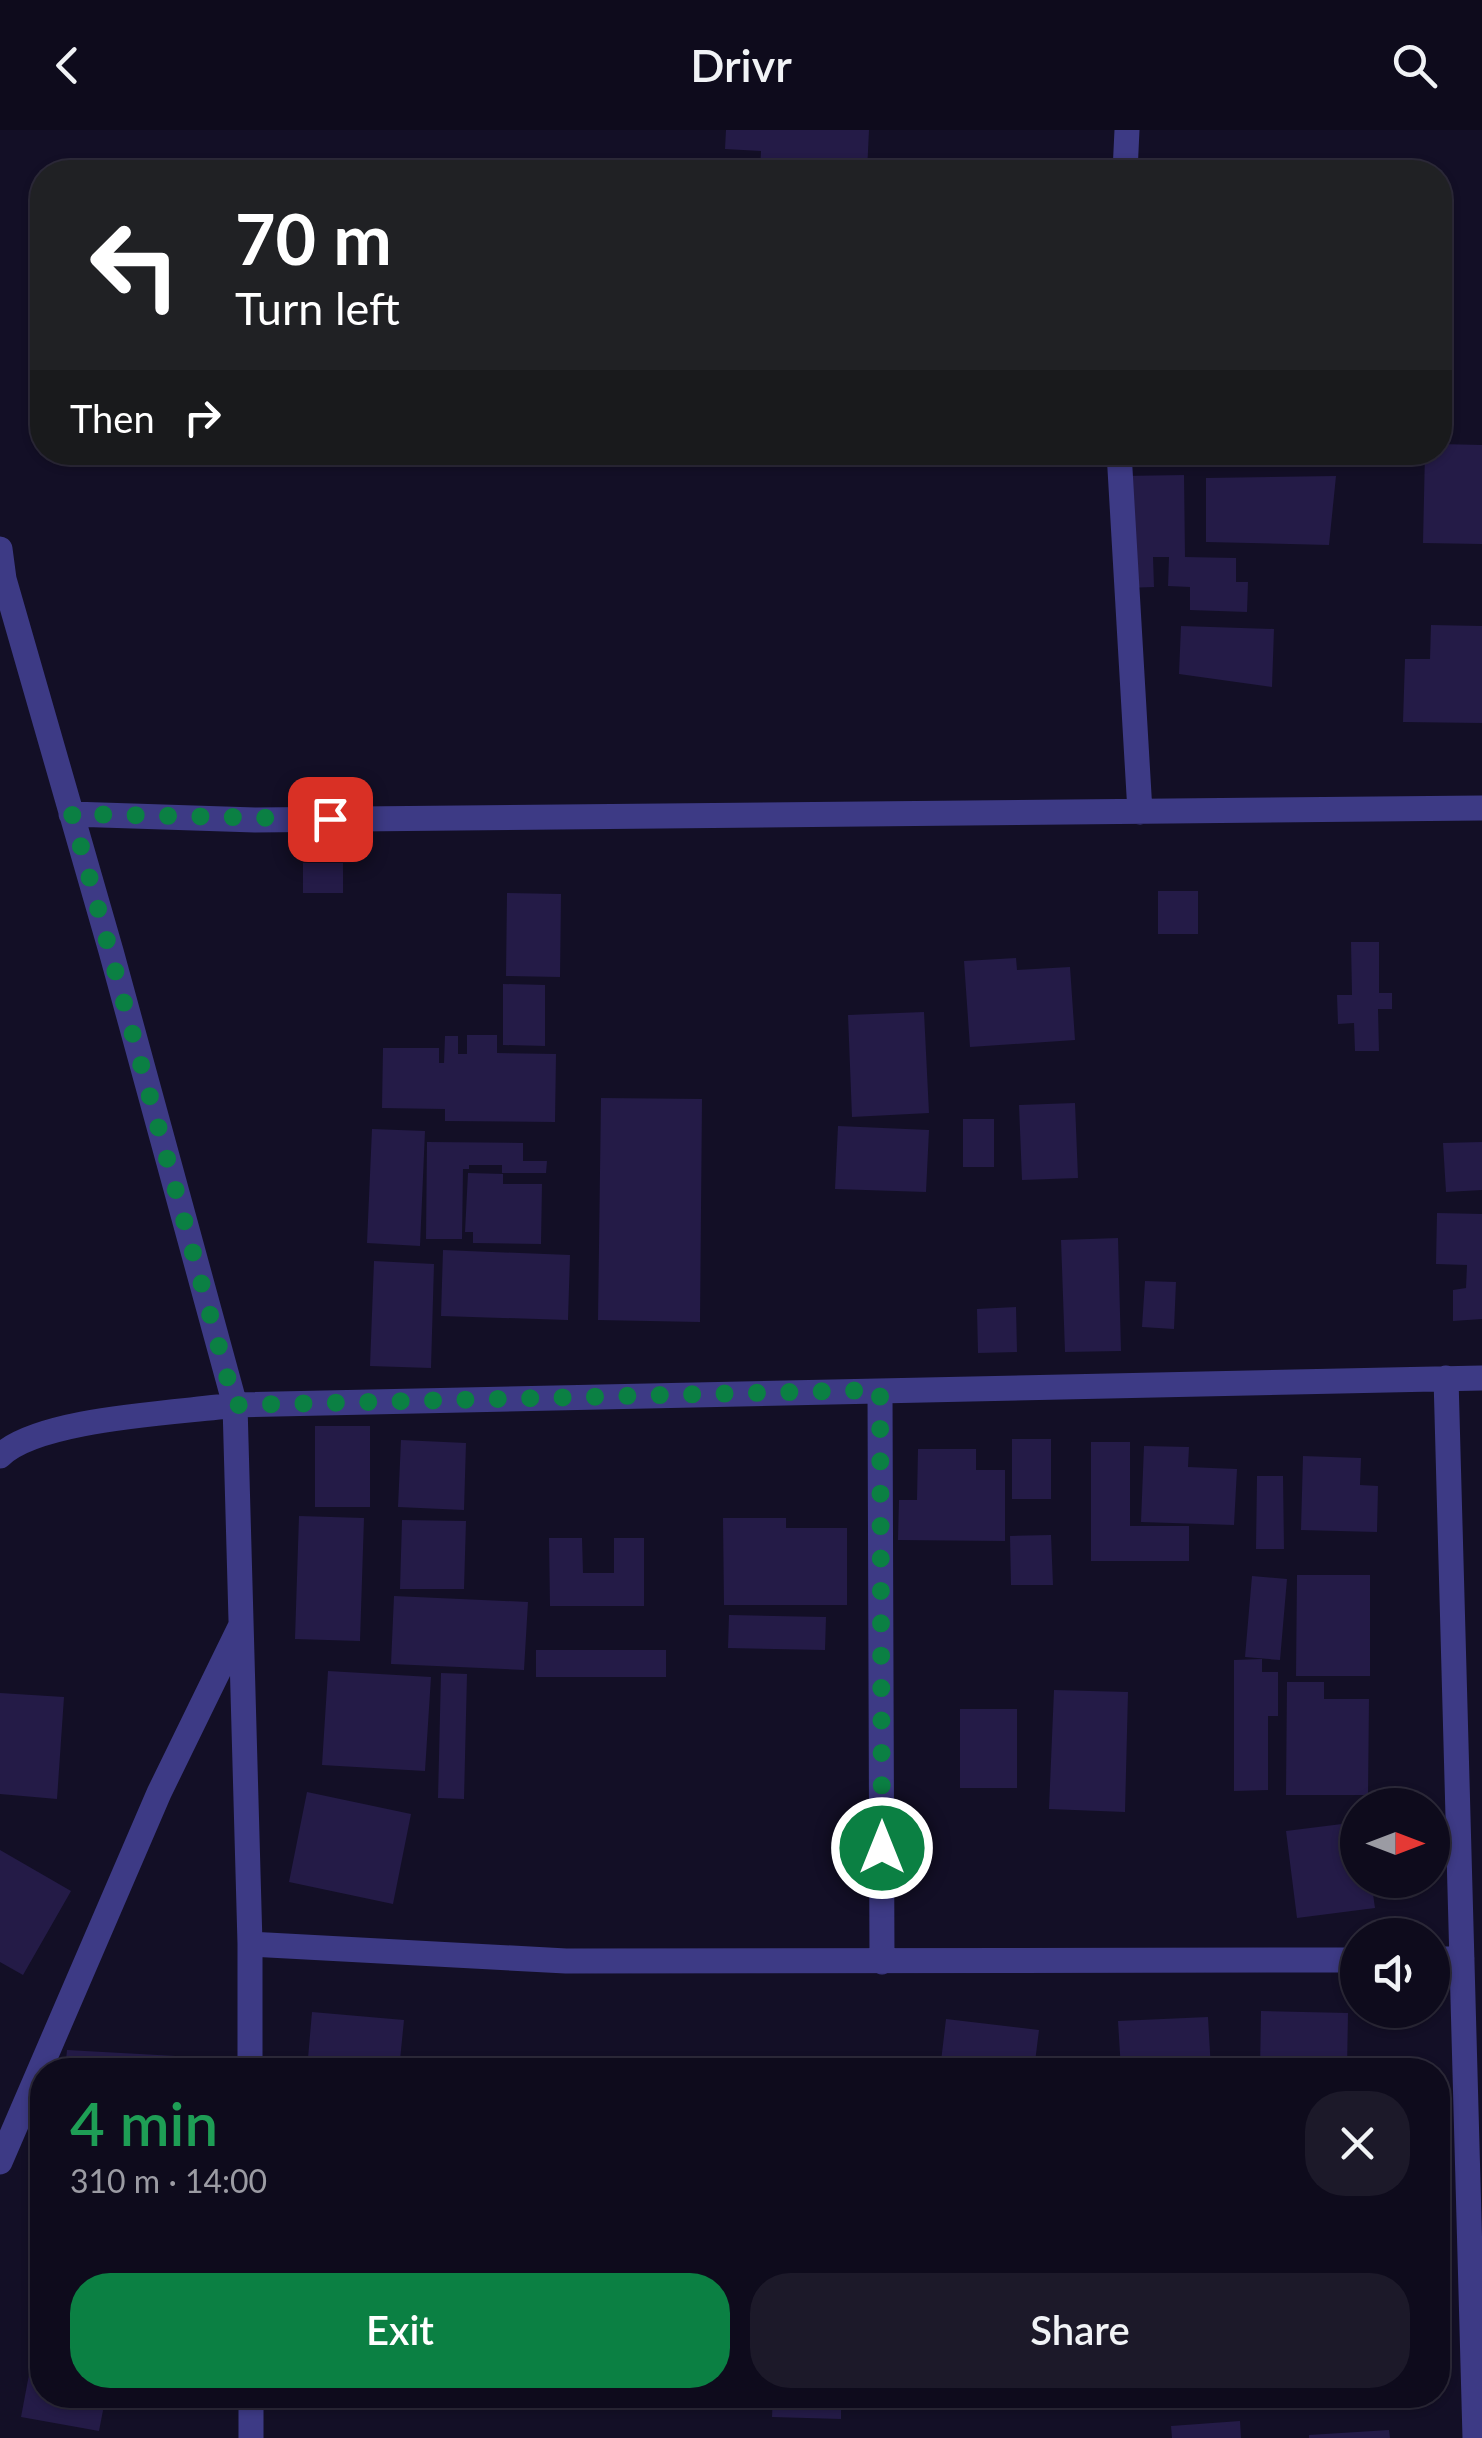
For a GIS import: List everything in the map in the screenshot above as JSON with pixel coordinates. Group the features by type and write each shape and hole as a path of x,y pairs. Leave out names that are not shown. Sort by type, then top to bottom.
{"street":[{"path":"1125,160 1126,130"},
{"path":"1120,465 1140,812"},
{"path":"0,549 4,580 235,1405 250,2058"},
{"path":"72,814 255,820 1482,808"},
{"path":"1446,1378 1475,2438"},
{"path":"0,1456 13,1444 50,1429 235,1405 1482,1378"},
{"path":"880,1390 882,1962"},
{"path":"45,2058 159,1793 242,1622"},
{"path":"250,1944 566,1961 1340,1960"},
{"path":"1450,1959 1462,1959"},
{"path":"0,2162 30,2092"},
{"path":"251,2408 251,2438"}],"building":[{"path":"726,130 869,130 868,160 761,160 761,151 725,149"},
{"path":"1452,444 1482,445 1482,544 1423,543 1425,465 1452,465"},
{"path":"1184,475 1185,557 1236,558 1236,582 1248,582 1247,612 1190,610 1190,587 1168,586 1169,557 1153,557 1154,587 1124,588 1122,476"},
{"path":"1336,476 1329,545 1206,542 1206,478"},
{"path":"1431,625 1482,626 1482,723 1403,722 1405,659 1430,659"},
{"path":"1181,626 1274,629 1272,687 1179,674"},
{"path":"303,863 343,863 343,893 303,893"},
{"path":"1158,891 1198,891 1198,934 1158,934"},
{"path":"507,893 561,894 560,977 506,976"},
{"path":"1351,942 1379,942 1379,993 1392,993 1392,1009 1378,1009 1379,1051 1355,1051 1354,1023 1338,1024 1337,995 1352,995"},
{"path":"1016,958 1017,970 1070,967 1075,1040 970,1047 964,961"},
{"path":"503,984 545,985 545,1046 503,1045"},
{"path":"924,1012 929,1113 852,1117 848,1015"},
{"path":"467,1035 497,1035 497,1053 556,1054 555,1122 445,1121 445,1109 382,1108 383,1048 439,1048 439,1063 444,1063 445,1036 458,1036 458,1054 467,1054"},
{"path":"601,1098 702,1099 700,1322 598,1320"},
{"path":"1075,1103 1078,1178 1022,1180 1019,1105"},
{"path":"963,1119 994,1119 994,1167 963,1167"},
{"path":"838,1126 929,1130 926,1192 835,1189"},
{"path":"372,1129 425,1131 420,1246 367,1243"},
{"path":"427,1142 523,1143 523,1161 547,1161 546,1173 502,1173 502,1165 469,1165 469,1169 463,1169 462,1239 426,1239"},
{"path":"1482,1142 1482,1190 1446,1192 1443,1143"},
{"path":"468,1173 503,1174 503,1184 542,1184 541,1244 473,1243 473,1232 465,1232"},
{"path":"1437,1213 1482,1214 1482,1319 1453,1321 1453,1290 1466,1288 1467,1265 1436,1264"},
{"path":"1118,1238 1121,1351 1065,1352 1061,1240"},
{"path":"443,1250 570,1255 568,1320 441,1316"},
{"path":"374,1261 434,1264 431,1368 370,1366"},
{"path":"1145,1281 1176,1282 1174,1329 1142,1327"},
{"path":"1016,1307 1017,1352 978,1353 977,1309"},
{"path":"315,1426 370,1426 370,1507 315,1507"},
{"path":"1012,1439 1051,1439 1051,1499 1012,1499"},
{"path":"401,1440 466,1443 464,1510 398,1507"},
{"path":"1091,1442 1130,1442 1130,1526 1189,1526 1189,1561 1091,1561"},
{"path":"1144,1446 1189,1447 1188,1467 1237,1469 1234,1525 1141,1522"},
{"path":"918,1449 976,1449 976,1470 1005,1470 1005,1541 898,1540 899,1500 917,1500"},
{"path":"1303,1456 1361,1458 1360,1485 1378,1486 1377,1532 1301,1530"},
{"path":"1257,1476 1283,1476 1284,1549 1256,1549"},
{"path":"299,1516 364,1518 360,1641 295,1639"},
{"path":"723,1518 786,1518 786,1528 847,1528 847,1605 724,1605"},
{"path":"402,1520 466,1521 464,1589 400,1589"},
{"path":"1051,1535 1053,1585 1011,1585 1010,1536"},
{"path":"549,1538 582,1538 583,1573 614,1573 614,1538 644,1538 644,1606 550,1606"},
{"path":"1297,1575 1370,1575 1370,1676 1296,1676"},
{"path":"1252,1576 1287,1579 1280,1660 1245,1657"},
{"path":"394,1596 528,1602 524,1670 391,1664"},
{"path":"729,1615 826,1617 825,1650 728,1648"},
{"path":"536,1650 666,1650 666,1677 536,1677"},
{"path":"1262,1659 1262,1672 1278,1672 1278,1716 1268,1716 1268,1790 1234,1791 1234,1660"},
{"path":"328,1671 431,1677 425,1771 322,1765"},
{"path":"441,1673 467,1674 464,1799 438,1798"},
{"path":"1287,1682 1324,1682 1324,1699 1369,1699 1368,1788 1340,1788 1340,1795 1286,1795"},
{"path":"1054,1690 1128,1692 1125,1812 1049,1809"},
{"path":"0,1693 64,1697 57,1799 0,1794"},
{"path":"960,1709 1017,1709 1017,1788 960,1788"},
{"path":"307,1792 411,1814 393,1904 289,1882"},
{"path":"1340,1824 1340,1898 1374,1898 1375,1908 1297,1918 1286,1831"},
{"path":"0,1850 71,1891 23,1975 0,1962"},
{"path":"1261,2011 1340,2013 1340,2028 1348,2028 1347,2058 1260,2058"},
{"path":"312,2012 404,2020 400,2058 308,2058"},
{"path":"1208,2017 1210,2058 1120,2058 1118,2021"},
{"path":"946,2019 1039,2030 1036,2058 941,2058"},
{"path":"67,2050 212,2058 66,2058"},
{"path":"30,2369 30,2408 103,2408 99,2431 21,2417"},
{"path":"772,2408 841,2408 841,2419 772,2417"},
{"path":"1240,2421 1241,2438 1172,2438 1171,2426"},
{"path":"1389,2430 1390,2438 1309,2438 1309,2435"}],"route":[{"path":"330,819 72,814 235,1405 880,1390 882,1848"}]}
